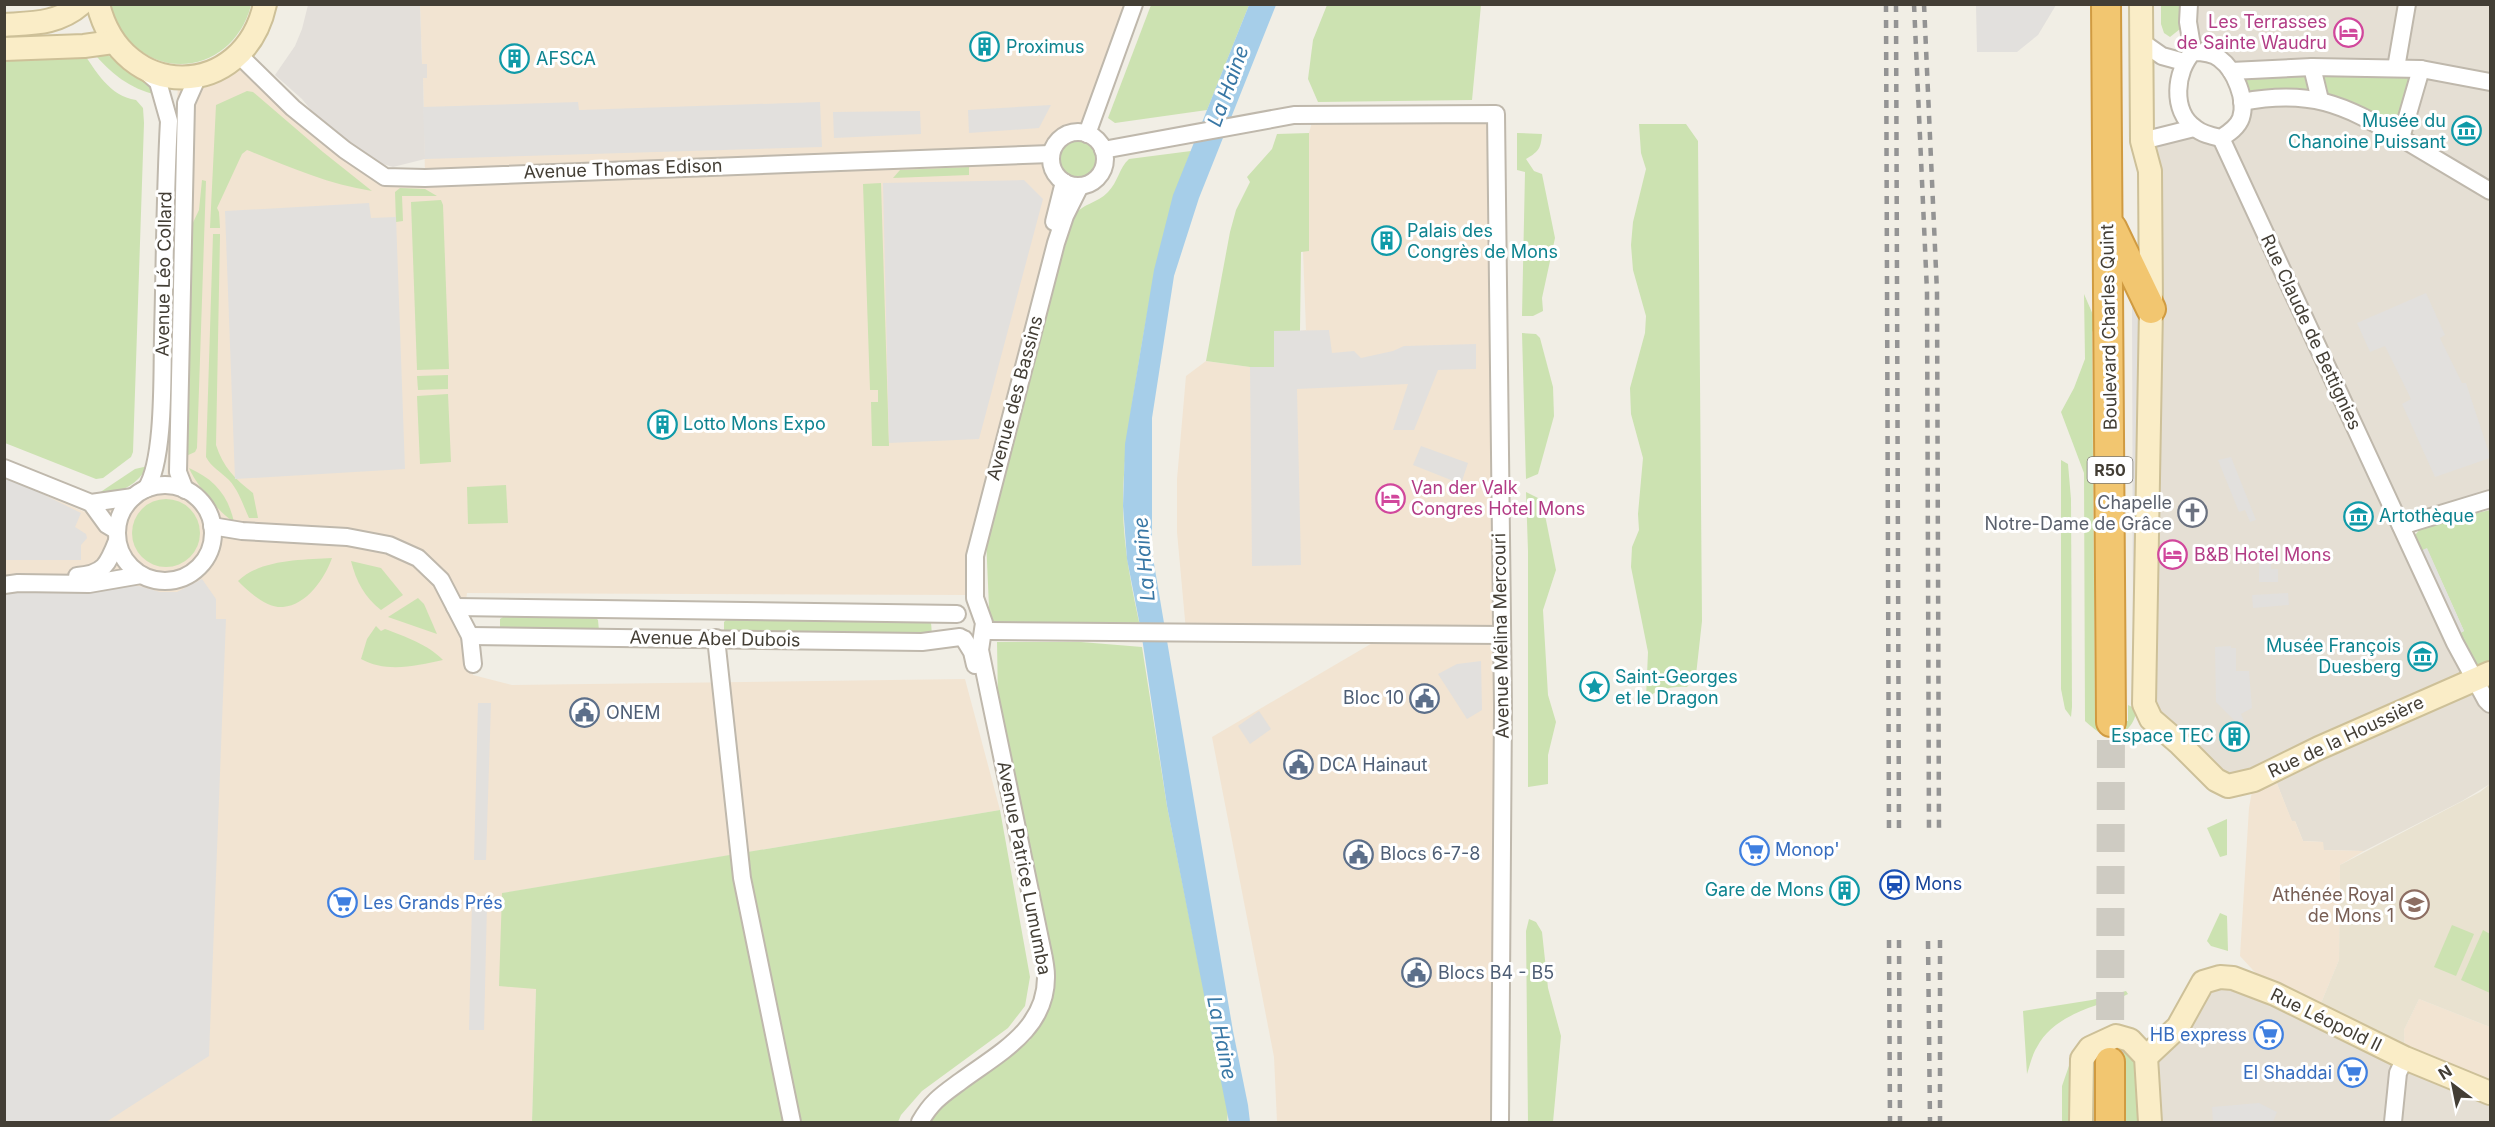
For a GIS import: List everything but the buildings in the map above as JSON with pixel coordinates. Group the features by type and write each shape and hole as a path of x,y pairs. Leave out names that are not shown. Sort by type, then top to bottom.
{"highway":[{"name":"Boulevard Charles Quint","path":"2106,4 2111,722"},
{"path":"2108,218 2151,309"},
{"path":"2110,1062 2110,1122"}],"street":[{"path":"4,24 48,21 72,12 81,4"},
{"path":"98,4 103,24 113,42 125,56 141,67 159,74 178,77 198,76 220,68 239,55 260,24 265,4"},
{"path":"1087,134 1134,4"},
{"name":"Boulevard Charles Quint","path":"2141,4 2142,141 2150,171 2151,309 2144,704 2151,719 2216,780"},
{"path":"2142,42 2162,56 2189,57 2206,53 2219,58 2231,71 2242,102 2241,119 2232,130 2221,138 2194,128 2180,106 2179,79 2189,57 2189,4"},
{"path":"2396,68 2407,4"},
{"path":"4,49 84,46 113,42"},
{"name":"Avenue Thomas Edison","path":"239,55 320,132 385,177 425,178 1051,154"},
{"name":"Avenue Léo Collard","path":"140,493 151,482 157,459 162,398 169,122 158,82 141,67"},
{"path":"2231,71 2312,67 2421,69 2490,82"},
{"path":"2312,67 2320,100"},
{"path":"2401,138 2421,69"},
{"name":"Avenue Léo Collard","path":"185,490 180,480 178,465 186,103 198,76"},
{"path":"2242,102 2291,95 2320,100 2373,122 2490,192"},
{"name":"Avenue Mélina Mercouri","path":"1103,150 1294,115 1496,114 1502,635 1500,1122"},
{"path":"2142,141 2194,128"},
{"path":"1072,184 1053,170 1051,154 1054,147 1065,136 1079,132 1094,138 1103,150"},
{"name":"Rue Claude de Bettignies","path":"2221,138 2455,643 2483,676 2490,704"},
{"name":"Avenue des Bassins","path":"1072,184 1088,184 1100,174 1105,159 1103,150"},
{"name":"Avenue des Bassins","path":"954,613 966,601 968,554 997,426 1072,184"},
{"name":"Avenue des Bassins","path":"980,614 975,598 975,556 1072,184"},
{"path":"4,468 91,503 117,536 121,554 129,567 141,575 168,582 182,578 194,572 210,550 213,538 210,517 200,501 185,490 159,485 140,493 91,503"},
{"path":"4,575 88,575 102,569 109,562 117,536 119,517 140,493"},
{"path":"2401,526 2490,499"},
{"path":"212,526 242,531 347,537 389,544 423,562 441,580 470,636 473,664"},
{"path":"4,585 18,583 89,584 141,575"},
{"name":"Avenue Abel Dubois","path":"455,608 954,613"},
{"path":"986,632 980,614 971,609 954,613 954,628 962,638 974,639 986,632 1109,631 1502,635"},
{"name":"Avenue Patrice Lumumba","path":"920,1122 932,1103 1020,1038 1038,1013 1046,988 1041,944 980,650 986,632"},
{"name":"Avenue Abel Dubois","path":"470,636 922,642 962,638"},
{"path":"716,638 742,878 792,1122"},
{"name":"Avenue Patrice Lumumba","path":"911,1122 927,1099 939,1088 1015,1033 1026,1020 1038,993 1040,973 990,733 972,652 962,638"},
{"name":"Rue de la Houssière","path":"2216,780 2228,786 2254,780 2483,676"},
{"name":"Rue Léopold II","path":"2146,1057 2178,1027 2203,982 2220,977 2233,978 2275,994 2405,1058 2490,1093"},
{"path":"2081,1122 2082,1059 2091,1048 2116,1036 2130,1040 2146,1057 2150,1122"},
{"path":"2393,1122 2398,1073 2405,1058"}],"shaded area":[{"path":"1976,4 2056,5 2038,35 2017,52 1977,52"},
{"path":"308,5 420,5 422,64 427,64 427,78 423,78 425,159 393,167 369,160 325,127 302,99 275,75 295,46"},
{"path":"420,5 1134,5 1078,159 1061,215 970,595 467,593 463,622 473,664 473,675 512,685 965,679 1000,810 503,893 536,989 532,1122 5,1122 4,478 85,512 104,501 159,485 167,485 178,77 239,55 385,177 425,177 423,77 427,78 427,64 422,64"},
{"path":"2189,5 2490,5 2490,499 2402,526 2490,704 2490,784 2462,801 2364,851 2323,850 2323,842 2303,841 2295,821 2292,822 2272,771 2228,786 2151,719 2142,141 2163,135 2221,138 2263,69 2193,52"},
{"path":"578,102 579,110 820,102 822,147 425,159 423,107"},
{"path":"1051,105 1039,128 969,133 968,110"},
{"path":"920,111 921,134 834,138 833,112"},
{"path":"1496,114 1500,1122 1277,1122 1274,1057 1212,737 1386,635 1186,631 1177,532 1177,479 1186,376 1206,361 1250,367 1274,367 1300,331 1306,330 1303,251 1308,251 1309,133 1314,115"},
{"path":"1024,180 1043,199 979,439 889,443 883,183"},
{"path":"369,203 371,218 396,217 405,469 235,479 225,211"},
{"path":"2426,293 2445,335 2440,338 2462,383 2466,383 2490,456 2490,458 2435,477 2402,404 2411,399 2385,346 2370,352 2357,323"},
{"path":"2132,305 2138,305 2139,651 2133,650"},
{"path":"1329,330 1332,353 1354,351 1361,358 1393,351 1404,346 1476,344 1476,369 1438,370 1414,430 1393,430 1408,384 1297,389 1301,565 1252,566 1250,367 1274,367 1274,331"},
{"path":"1421,446 1468,463 1461,484 1413,465"},
{"path":"2231,457 2256,520 2250,522 2245,510 2239,512 2218,460"},
{"path":"4,475 81,513 75,527 86,534 87,538 81,545 81,560 5,560"},
{"path":"2427,548 2464,631 2456,635 2418,552"},
{"path":"2259,557 2271,557 2271,569 2278,569 2278,582 2259,582"},
{"path":"202,579 216,599 216,619 226,619 209,1056 106,1122 5,1122 4,590 139,586 160,592 177,592"},
{"path":"2288,593 2289,605 2253,608 2252,595"},
{"path":"2231,646 2231,648 2236,648 2236,671 2249,671 2252,708 2241,714 2245,724 2240,726 2216,702 2215,647"},
{"path":"1481,661 1482,710 1467,719 1438,674 1457,664"},
{"path":"478,703 491,703 486,860 474,860"},
{"path":"1259,711 1271,729 1250,744 1238,726"},
{"path":"2272,771 2292,821 2295,821 2303,841 2323,842 2324,850 2364,851 2340,865 2339,960 2316,1015 2275,994 2240,956 2249,808 2254,780"},
{"name":"Athénée Royal de Mons 1","path":"2490,784 2490,1027 2419,999 2404,1030 2405,1058 2316,1015 2339,960 2340,865 2480,792"},
{"path":"472,903 487,904 484,1030 469,1030"},
{"path":"2203,982 2275,994 2490,1093 2490,1122 2150,1122 2159,1048"},
{"path":"2419,999 2490,1027 2490,1093 2405,1058 2404,1030"},
{"path":"2259,1103 2277,1112 2273,1122 2213,1122 2212,1107"}],"green space":[{"path":"111,5 251,5 244,25 232,41 218,53 201,61 183,64 164,62 146,54 129,41 117,24"},
{"path":"1151,5 1249,5 1207,110 1115,123 1108,118"},
{"path":"1327,5 1481,5 1472,100 1318,102 1308,79 1313,40"},
{"path":"2161,5 2180,5 2180,29 2170,37 2164,33 2161,24"},
{"path":"82,51 104,82 118,93 136,100 143,108 144,123 133,452 131,457 103,478 96,479 5,443 4,54"},
{"path":"93,52 110,56 128,67 157,95 138,89 121,79"},
{"path":"2421,69 2401,138 2343,108 2242,102 2231,71"},
{"path":"247,91 253,92 372,191 293,169 247,150 242,154 217,208 220,228 210,228 216,105"},
{"path":"1639,124 1686,124 1698,141 1702,621 1696,675 1687,687 1666,689 1646,698 1648,652 1631,567 1632,547 1639,530 1638,514 1643,458 1631,414 1630,388 1645,333 1646,316 1633,270 1631,245 1633,222 1646,169 1641,153"},
{"path":"1309,133 1309,251 1301,252 1300,331 1274,331 1274,367 1250,367 1206,361 1230,232 1236,210 1250,182 1247,177 1272,149 1277,134"},
{"path":"1517,133 1542,134 1538,150 1526,159 1534,171 1542,174 1555,238 1542,298 1543,311 1533,316 1522,316 1525,172 1517,170"},
{"path":"1076,137 1092,143 1098,159 1092,175 1076,181 1060,175 1054,159 1060,143"},
{"path":"1191,151 1173,201 1154,277 1126,448 1123,504 1126,552 1141,631 990,631 986,538 1024,391 1073,218 1080,209 1108,192 1129,159"},
{"path":"969,167 969,175 893,178 900,170"},
{"path":"202,180 206,181 197,448 195,452 186,456 189,231 199,210"},
{"path":"881,183 889,446 872,446 871,402 878,402 878,390 870,390 863,184"},
{"path":"400,188 425,189 437,196 402,196 403,221 396,222 395,192"},
{"path":"441,200 449,369 417,370 411,202"},
{"path":"213,234 220,234 216,445 230,472 253,493 258,518 249,518 232,484 213,467 206,457"},
{"path":"2084,294 2097,324 2092,332 2095,721 2128,721 2128,705 2136,709 2131,725 2116,736 2104,735 2085,721 2084,473 2061,412 2074,388 2085,359"},
{"path":"1522,333 1536,334 1540,338 1553,387 1554,416 1538,474 1526,479"},
{"path":"448,375 448,389 418,390 417,376"},
{"path":"448,394 451,462 420,464 417,396"},
{"path":"2061,460 2068,464 2071,499 2071,717 2065,709 2061,689"},
{"path":"148,466 144,473 128,487 114,492 99,493 135,469"},
{"path":"189,468 206,477 219,489 228,504 234,522 208,498"},
{"path":"506,485 508,523 468,524 467,487"},
{"path":"1526,492 1542,500 1556,570 1543,610 1548,695 1556,722 1548,755 1548,784 1528,787 1528,551"},
{"path":"166,499 179,502 190,509 197,520 200,533 197,546 190,557 179,564 166,567 153,564 142,557 135,546 132,533 135,520 142,509 153,502"},
{"path":"2490,510 2490,666 2479,669 2471,666 2456,635 2464,631 2427,549 2418,552 2415,546 2415,535 2423,526"},
{"path":"332,558 320,582 307,596 292,605 277,607 270,605 238,581 258,568 282,562"},
{"path":"351,561 381,568 403,595 381,610 362,588"},
{"path":"418,598 424,604 437,634 388,617"},
{"path":"503,617 595,617 598,620 599,631 500,629 500,619"},
{"path":"727,619 931,622 932,636 724,631 724,622"},
{"path":"376,626 381,631 385,629 416,642 443,660 412,666 391,667 361,659 367,639"},
{"path":"997,642 1081,642 1142,647 1167,806 1228,1111 1227,1122 930,1122 942,1107 1030,1040 1045,1014 998,702"},
{"path":"1000,810 1030,977 1025,1006 1008,1028 922,1091 901,1115 898,1122 532,1122 536,989 499,986 502,893"},
{"path":"2227,819 2227,855 2220,857 2207,828"},
{"path":"2220,913 2227,916 2228,951 2211,946 2207,941"},
{"path":"1529,919 1536,922 1542,932 1548,988 1561,1036 1553,1122 1528,1122 1526,931"},
{"path":"2452,925 2474,934 2456,976 2434,967"},
{"path":"2483,930 2490,934 2490,993 2461,980"},
{"path":"2126,991 2128,994 2088,1008 2053,1027 2035,1050 2027,1074 2023,1011 2092,1000"},
{"path":"2119,1046 2135,1055 2141,1122 2087,1122 2087,1060"},
{"path":"2071,1060 2075,1122 2062,1122 2062,1086"}],"water":[{"name":"La Haine","path":"1249,5 1276,5 1199,198 1174,276 1152,418 1152,552 1250,1122 1229,1122 1167,806 1141,631 1127,559 1123,506 1125,444 1154,270 1173,195"}],"tunnel":[{"path":"2110,1062 2111,722"}],"railway":[{"path":"1886,4 1889,834"},
{"path":"1896,4 1899,834"},
{"path":"1914,4 1927,292 1929,834"},
{"path":"1924,4 1937,292 1939,834"},
{"path":"1889,940 1890,1122"},
{"path":"1899,940 1900,1122"},
{"path":"1940,940 1940,1122"},
{"path":"1928,941 1930,1122"}],"place":[{"name":"Les Terrasses de Sainte Waudru","path":"2348,32"},
{"name":"Proximus","path":"985,47"},
{"name":"AFSCA","path":"515,59"},
{"name":"Musée du Chanoine Puissant","path":"2467,131"},
{"name":"Palais des Congrès de Mons","path":"1386,241"},
{"name":"Lotto Mons Expo","path":"662,424"},
{"name":"Van der Valk Congres Hotel Mons","path":"1390,498"},
{"name":"Chapelle Notre-Dame de Grâce","path":"2193,513"},
{"name":"Artothèque","path":"2358,516"},
{"name":"B&B Hotel Mons","path":"2173,555"},
{"name":"Musée François Duesberg","path":"2422,656"},
{"name":"Saint-Georges et le Dragon","path":"1594,687"},
{"name":"Bloc 10","path":"1425,698"},
{"name":"ONEM","path":"585,713"},
{"name":"Espace TEC","path":"2235,736"},
{"name":"DCA Hainaut","path":"1298,765"},
{"name":"Monop'","path":"1754,850"},
{"name":"Blocs 6-7-8","path":"1359,854"},
{"name":"Mons","path":"1894,884"},
{"name":"Gare de Mons","path":"1845,890"},
{"name":"Les Grands Prés","path":"342,903"},
{"name":"Athénée Royal de Mons 1","path":"2415,905"},
{"name":"Blocs B4 - B5","path":"1417,973"},
{"name":"HB express","path":"2268,1035"},
{"name":"El Shaddai","path":"2353,1073"}]}
